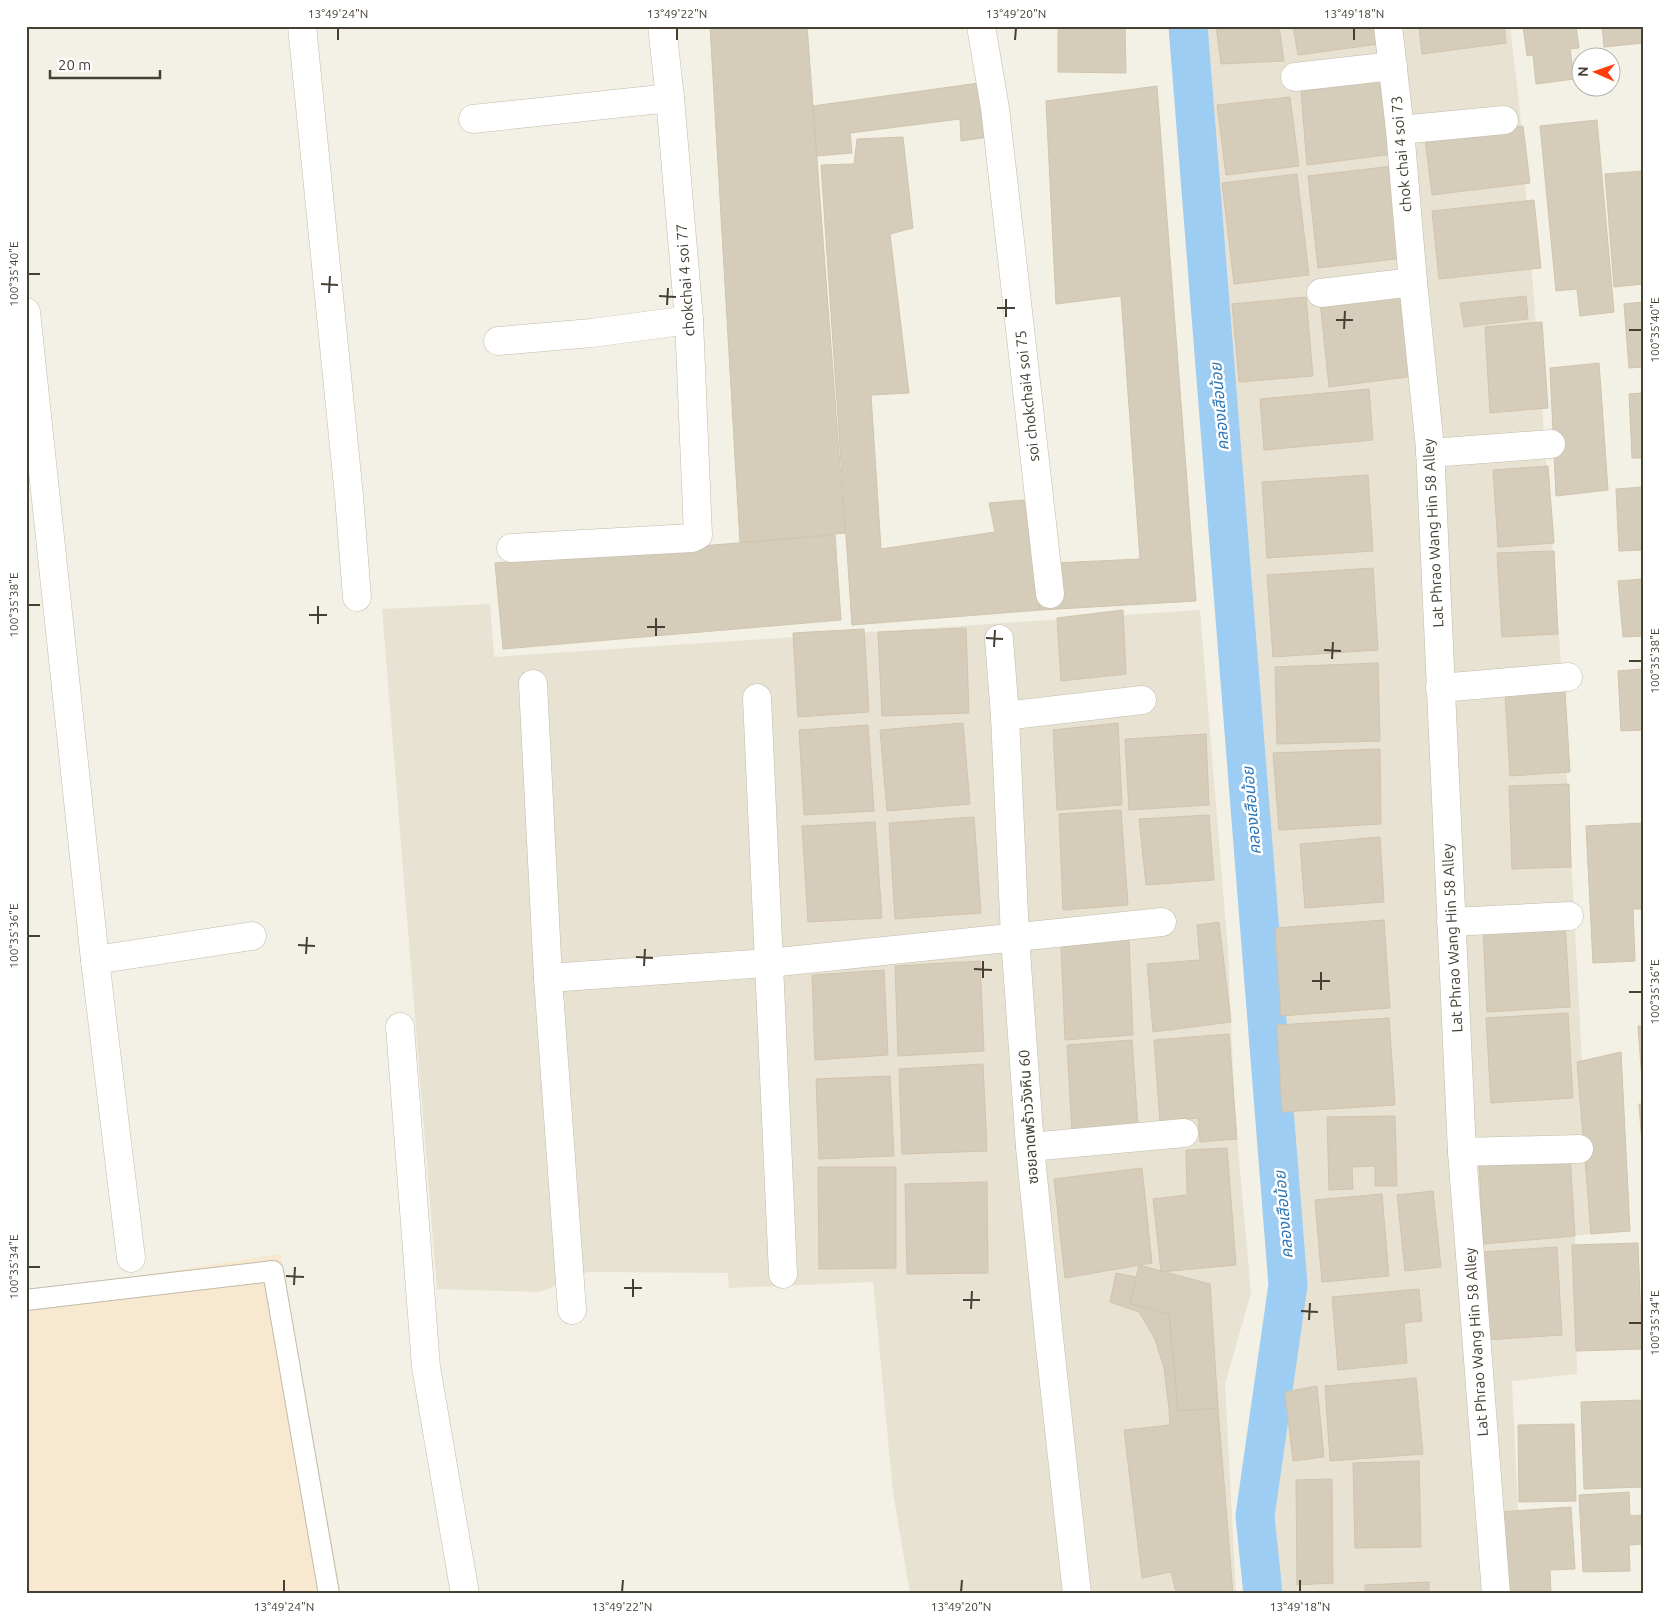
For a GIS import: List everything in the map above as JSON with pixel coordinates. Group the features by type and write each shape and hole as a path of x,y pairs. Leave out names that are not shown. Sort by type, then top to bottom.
{"street":[{"path":"302,26 349,496 356,597"},
{"name":"chokchai 4 soi 77","path":"511,548 692,538 698,535 689,320 662,26"},
{"name":"soi chokchai4 soi 75","path":"981,26 995,108 1050,594"},
{"name":"chok chai 4 soi 73","path":"1388,26 1400,130 1413,282"},
{"path":"1295,77 1393,66"},
{"path":"472,119 670,98"},
{"path":"1400,130 1504,120"},
{"path":"1321,293 1413,282"},
{"name":"Lat Phrao Wang Hin 58 Alley","path":"1413,282 1430,448 1462,1152 1496,1594"},
{"path":"26,312 95,960 131,1258"},
{"path":"498,341 592,333 689,320"},
{"path":"1430,453 1551,444"},
{"name":"ซอยลาดพร้าววังหิน 60","path":"999,639 1005,716 1015,937 1030,1147 1077,1594"},
{"path":"1440,688 1568,677"},
{"path":"533,684 548,978 572,1310"},
{"path":"757,698 783,1274"},
{"path":"1005,716 1142,700"},
{"path":"1451,922 1569,916"},
{"path":"548,978 769,963 1162,922"},
{"path":"95,960 252,936"},
{"path":"400,1026 426,1367 465,1594"},
{"path":"1030,1147 1184,1133"},
{"path":"1462,1152 1579,1149"}],"lane":[{"path":"26,1300 273,1270 329,1594"}],"shaded area":[{"path":"1203,26 1510,26 1520,112 1561,663 1591,1234 1575,1236 1577,1374 1512,1381 1522,1594 1273,1594 1268,1514 1296,1290 1269,966 1209,144"},
{"path":"490,604 494,657 1200,610 1228,951 1235,1114 1251,1293 1225,1384 1236,1594 910,1594 893,1492 873,1282 729,1288 728,1273 588,1272 540,1292 437,1289 382,609"},
{"path":"280,1254 341,1594 26,1594 26,1294"}],"building":[{"path":"710,26 807,26 845,533 740,543"},
{"path":"1058,26 1125,26 1126,73 1058,72"},
{"path":"1216,26 1279,26 1284,61 1221,64"},
{"path":"1293,26 1377,26 1379,44 1298,55"},
{"path":"1419,26 1504,26 1506,43 1422,54"},
{"path":"1523,26 1576,26 1579,48 1570,49 1572,79 1536,84 1533,55 1527,56"},
{"path":"1602,26 1643,26 1643,43 1604,47"},
{"path":"1385,78 1393,154 1307,165 1301,91"},
{"path":"979,83 989,137 961,141 960,119 850,133 852,153 817,156 813,106"},
{"path":"1157,86 1196,601 1040,610 1034,564 1140,559 1121,296 1056,304 1046,101"},
{"path":"1290,97 1299,166 1226,175 1217,105"},
{"path":"1597,120 1614,312 1580,316 1577,289 1556,291 1540,126"},
{"path":"1523,126 1530,183 1432,195 1425,138"},
{"path":"903,137 913,228 890,234 909,393 871,395 881,549 995,532 989,503 1024,500 1040,610 852,625 821,165 854,164 857,139"},
{"path":"1393,166 1404,258 1318,268 1308,176"},
{"path":"1643,171 1643,284 1614,287 1605,174"},
{"path":"1297,174 1309,275 1234,284 1222,183"},
{"path":"1534,200 1541,268 1439,279 1432,211"},
{"path":"1405,292 1415,376 1329,387 1320,301"},
{"path":"1526,296 1528,319 1464,327 1460,303"},
{"path":"1306,297 1313,376 1239,382 1232,304"},
{"path":"1643,302 1643,367 1629,368 1624,304"},
{"path":"1542,322 1548,408 1490,413 1485,327"},
{"path":"1599,363 1608,490 1556,496 1550,368"},
{"path":"1369,389 1373,440 1264,450 1260,399"},
{"path":"1643,393 1643,458 1632,458 1629,394"},
{"path":"1548,466 1554,543 1498,547 1493,470"},
{"path":"1368,475 1373,551 1267,558 1262,482"},
{"path":"1643,487 1643,550 1619,551 1616,489"},
{"path":"835,535 841,620 503,649 495,563"},
{"path":"1554,551 1558,634 1502,637 1497,553"},
{"path":"1373,568 1378,650 1273,657 1267,575"},
{"path":"1643,579 1643,636 1623,637 1618,581"},
{"path":"1123,610 1126,674 1061,681 1057,618"},
{"path":"966,628 969,713 882,716 878,632"},
{"path":"864,629 869,712 798,717 793,633"},
{"path":"1378,663 1380,741 1277,744 1275,667"},
{"path":"1643,669 1643,730 1621,731 1618,671"},
{"path":"1565,691 1570,772 1510,776 1505,694"},
{"path":"963,723 970,804 887,811 880,730"},
{"path":"1118,723 1122,805 1057,810 1053,730"},
{"path":"868,725 874,811 804,815 799,730"},
{"path":"1206,734 1209,805 1129,810 1125,739"},
{"path":"1380,749 1381,824 1279,830 1273,753"},
{"path":"1569,784 1571,867 1512,869 1509,786"},
{"path":"1121,810 1128,905 1063,910 1059,814"},
{"path":"1209,815 1214,880 1146,885 1139,819"},
{"path":"974,817 981,913 895,919 889,823"},
{"path":"875,822 882,918 808,922 802,826"},
{"path":"1643,823 1643,909 1633,909 1635,961 1593,963 1586,826"},
{"path":"1380,837 1384,902 1305,908 1300,844"},
{"path":"1384,920 1390,1008 1281,1016 1275,928"},
{"path":"1219,922 1231,1022 1153,1032 1147,964 1200,960 1197,925"},
{"path":"1565,922 1570,1007 1487,1012 1483,927"},
{"path":"1129,939 1133,1035 1065,1040 1061,946"},
{"path":"980,961 984,1051 898,1056 895,966"},
{"path":"884,970 888,1055 815,1060 812,975"},
{"path":"1568,1013 1573,1098 1491,1103 1486,1018"},
{"path":"1389,1018 1395,1105 1282,1112 1277,1025"},
{"path":"1638,1026 1643,1026 1643,1095"},
{"path":"1229,1034 1237,1139 1200,1142 1198,1118 1160,1122 1154,1040"},
{"path":"1132,1040 1138,1127 1072,1132 1067,1045"},
{"path":"1621,1052 1630,1231 1591,1234 1577,1062"},
{"path":"983,1064 987,1151 902,1154 899,1069"},
{"path":"890,1076 894,1156 819,1159 816,1079"},
{"path":"1639,1104 1643,1104 1643,1157"},
{"path":"1395,1116 1397,1186 1375,1186 1375,1166 1352,1167 1353,1189 1329,1190 1327,1117"},
{"path":"1227,1148 1236,1265 1161,1272 1153,1199 1187,1195 1186,1150"},
{"path":"1570,1154 1575,1236 1483,1244 1479,1158"},
{"path":"818,1167 896,1167 896,1268 819,1269"},
{"path":"1142,1168 1152,1263 1065,1278 1054,1179"},
{"path":"987,1182 988,1273 907,1274 905,1184"},
{"path":"1433,1191 1441,1267 1405,1271 1397,1195"},
{"path":"1382,1194 1389,1276 1322,1282 1315,1200"},
{"path":"1638,1243 1642,1349 1576,1351 1572,1245"},
{"path":"1557,1247 1562,1335 1486,1340 1481,1252"},
{"path":"1139,1265 1210,1284 1218,1408 1178,1411 1169,1314 1130,1304"},
{"path":"1116,1273 1136,1277 1130,1304 1169,1314 1178,1411 1218,1408 1233,1594 1162,1594 1176,1592 1171,1572 1142,1578 1124,1430 1170,1425 1169,1409 1164,1368 1155,1339 1139,1312 1110,1302"},
{"path":"1419,1289 1422,1321 1404,1323 1407,1363 1338,1370 1332,1297"},
{"path":"1416,1378 1423,1454 1330,1461 1325,1386"},
{"path":"1317,1386 1324,1457 1293,1461 1285,1392"},
{"path":"1643,1400 1643,1487 1584,1489 1581,1402"},
{"path":"1574,1424 1576,1501 1519,1502 1518,1425"},
{"path":"1419,1461 1421,1547 1355,1548 1353,1463"},
{"path":"1332,1479 1333,1583 1297,1585 1296,1480"},
{"path":"1629,1492 1630,1516 1643,1515 1643,1544 1629,1545 1630,1571 1583,1572 1579,1495"},
{"path":"1571,1507 1575,1569 1550,1570 1551,1594 1506,1594 1499,1512"},
{"path":"1429,1582 1429,1594 1365,1594 1365,1585"}],"waterway":[{"name":"คลองเสือน้อย","path":"1188,26 1288,1285 1255,1516 1263,1594"}]}
